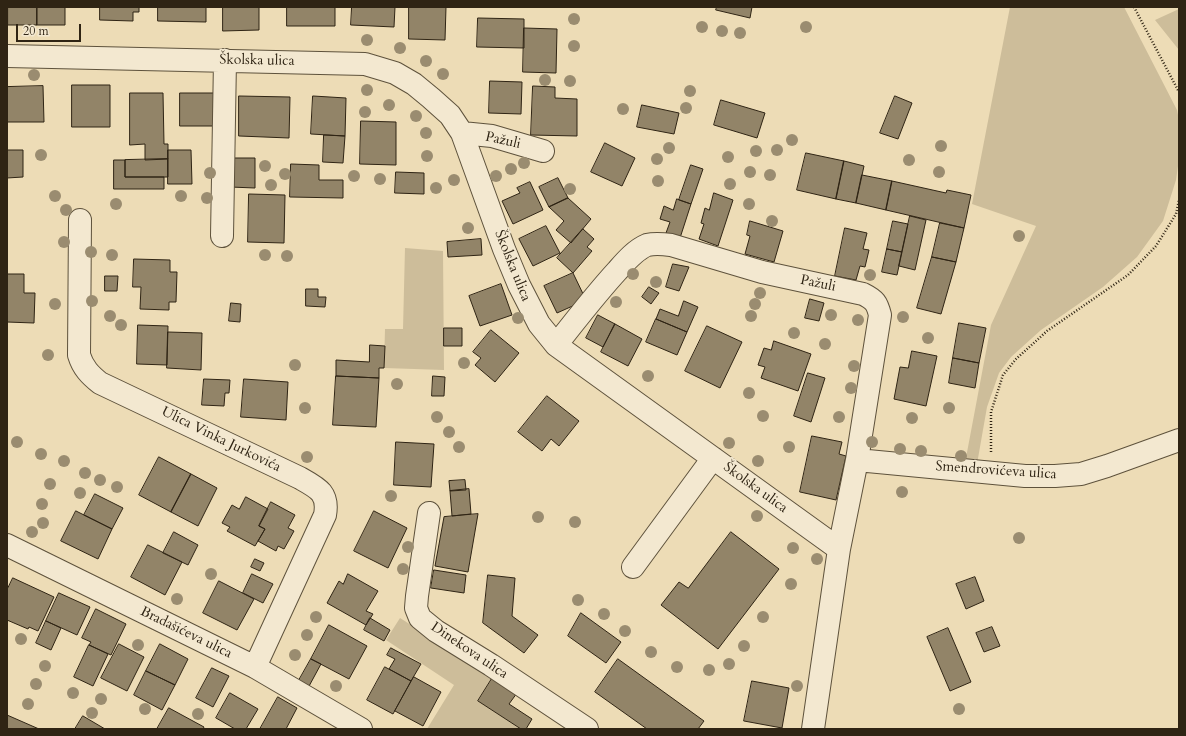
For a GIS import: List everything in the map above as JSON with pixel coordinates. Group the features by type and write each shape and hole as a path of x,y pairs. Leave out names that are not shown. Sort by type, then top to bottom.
{"street":[{"name":"Školska ulica","path":"7,56 341,62 380,67 395,73 414,84 450,115 462,133 519,285 539,324 556,345 839,549"},
{"path":"222,236 225,60"},
{"name":"Pažuli","path":"462,133 492,136 543,151"},
{"name":"Ulica Vinka Jurkovića","path":"80,220 79,355 88,374 100,383 300,478 313,485 325,497 327,506 325,516 255,668"},
{"name":"Pažuli","path":"556,345 608,280 627,260 648,245 671,245 762,272 863,294 873,299 878,306 880,315 857,460 839,549"},
{"name":"Smendrovićeva ulica","path":"857,460 1024,476 1055,476 1081,474 1179,440"},
{"path":"633,567 713,458"},
{"name":"Dinekova ulica","path":"429,513 417,596 416,608 420,618 436,631 491,665 587,729"},
{"name":"Bradašićeva ulica","path":"7,545 255,668 361,729"},
{"path":"813,729 839,549"}],"path":[{"path":"1134,7 1179,92"},
{"path":"991,473 991,412 1004,375 1016,359 1047,331 1128,275 1156,246 1176,214 1179,200"}],"shaded area":[{"path":"1010,7 1124,7 1177,110 1179,120 1179,159 1176,180 1163,221 1137,257 1103,287 1041,330 1011,357 999,373 987,407 977,464 965,463 991,325 1036,226 972,204"},
{"path":"1179,9 1179,50 1155,20"},
{"path":"405,248 443,251 444,370 384,368 385,329 403,329"},
{"path":"400,618 493,677 478,701 521,729 427,729 454,685 386,640"}],"building":[{"path":"8,7 37,7 37,25 8,25"},
{"path":"37,7 65,7 65,25 37,25"},
{"path":"100,7 139,7 139,12 133,12 133,21 100,20"},
{"path":"158,7 206,7 206,22 158,21"},
{"path":"223,7 259,7 259,30 223,31"},
{"path":"287,7 335,7 335,26 287,26"},
{"path":"352,7 395,7 394,27 351,25"},
{"path":"409,7 446,7 445,40 409,39"},
{"path":"717,7 752,7 750,18 716,10"},
{"path":"478,18 524,19 524,48 477,47"},
{"path":"524,28 557,29 556,73 523,72"},
{"path":"490,81 522,82 521,114 489,113"},
{"path":"72,85 110,85 110,127 72,127"},
{"path":"43,86 44,122 7,122 7,87"},
{"path":"533,86 555,87 555,98 577,99 577,136 531,135"},
{"path":"130,93 163,93 164,144 168,144 168,159 145,160 145,144 130,145"},
{"path":"180,93 218,93 218,126 180,126"},
{"path":"239,96 290,97 289,138 239,136"},
{"path":"313,96 346,98 345,136 311,134"},
{"path":"895,96 912,103 898,139 880,133"},
{"path":"721,100 765,113 757,138 714,125"},
{"path":"642,105 679,113 674,134 637,127"},
{"path":"361,121 396,122 396,165 360,164"},
{"path":"324,135 345,136 343,163 323,162"},
{"path":"605,143 635,158 622,186 591,172"},
{"path":"7,150 23,150 23,177 7,178"},
{"path":"168,150 191,150 192,184 168,184"},
{"path":"806,153 844,161 836,199 797,190"},
{"path":"231,158 255,158 255,188 230,187"},
{"path":"168,159 168,177 125,177 125,160"},
{"path":"114,160 125,160 125,177 164,177 164,189 114,189"},
{"path":"844,161 864,166 856,203 836,199"},
{"path":"291,164 319,165 319,180 343,180 343,198 290,197"},
{"path":"691,165 703,169 691,204 679,200"},
{"path":"396,172 424,173 424,194 395,193"},
{"path":"862,175 892,181 886,210 856,203"},
{"path":"558,178 568,198 549,207 539,187"},
{"path":"892,181 946,193 947,190 971,195 964,228 886,210"},
{"path":"530,182 543,210 513,224 502,201 520,193 517,188"},
{"path":"714,193 733,200 718,246 699,239 704,224 701,223 705,208 709,210"},
{"path":"249,194 285,195 284,243 248,242"},
{"path":"568,198 591,219 571,243 556,230 564,221 549,207"},
{"path":"677,199 691,204 680,238 666,233 670,222 660,219 664,206 673,210"},
{"path":"910,216 926,220 915,270 899,266"},
{"path":"750,221 783,231 774,262 745,254 750,236 747,235"},
{"path":"893,221 908,224 902,252 887,249"},
{"path":"940,223 964,228 956,262 932,257"},
{"path":"546,226 560,253 533,266 519,239"},
{"path":"845,228 867,233 863,249 869,250 865,267 860,266 856,280 835,276"},
{"path":"583,229 594,239 587,247 592,251 573,273 557,258"},
{"path":"481,239 482,255 448,257 447,242"},
{"path":"887,249 902,252 897,275 882,272"},
{"path":"932,257 956,262 941,314 917,308"},
{"path":"134,259 170,260 170,272 177,272 176,302 169,302 169,310 140,309 141,287 133,287"},
{"path":"673,264 689,267 679,291 666,287"},
{"path":"573,273 586,300 557,313 544,286"},
{"path":"7,274 24,274 24,293 35,293 34,323 7,322"},
{"path":"105,276 118,276 117,291 105,291"},
{"path":"501,284 512,315 480,326 469,296"},
{"path":"649,287 659,293 651,304 642,297"},
{"path":"306,289 318,289 318,297 326,297 325,307 306,306"},
{"path":"810,299 824,303 819,321 805,318"},
{"path":"684,301 698,307 687,332 656,319 660,309 678,316"},
{"path":"231,303 241,304 240,322 229,321"},
{"path":"598,315 615,324 603,347 586,338"},
{"path":"656,319 687,332 677,355 646,342"},
{"path":"959,323 986,328 979,363 953,358"},
{"path":"615,324 642,339 628,366 601,352"},
{"path":"138,325 168,326 167,365 137,364"},
{"path":"707,326 742,342 720,388 685,371"},
{"path":"444,328 462,328 462,346 444,346"},
{"path":"491,330 519,353 495,382 475,365 481,358 473,352"},
{"path":"168,332 202,333 201,370 167,368"},
{"path":"774,341 811,354 798,391 761,378 765,367 758,365 764,348 771,350"},
{"path":"370,345 385,346 384,368 379,368 379,378 336,376 336,360 369,362"},
{"path":"912,351 937,356 926,406 894,399 900,367 908,368"},
{"path":"953,358 979,363 975,388 949,383"},
{"path":"808,373 825,378 811,422 794,416"},
{"path":"336,376 379,378 376,427 333,425"},
{"path":"433,376 445,377 444,396 432,396"},
{"path":"204,379 230,380 229,393 225,393 224,406 202,405"},
{"path":"244,379 288,382 286,420 241,417"},
{"path":"547,396 579,421 559,446 551,439 542,451 518,432"},
{"path":"812,436 842,442 839,454 846,456 836,500 800,492"},
{"path":"396,442 434,444 431,487 394,485"},
{"path":"159,457 191,474 171,512 139,495"},
{"path":"191,474 217,488 198,526 171,512"},
{"path":"465,480 466,490 450,491 449,481"},
{"path":"469,489 471,514 452,516 450,491"},
{"path":"95,494 123,508 112,529 84,515"},
{"path":"246,497 268,509 259,526 265,529 255,546 227,531 230,527 222,523 232,505 239,509"},
{"path":"271,502 295,515 288,528 294,531 284,549 278,546 276,551 258,541 265,529 259,526"},
{"path":"76,511 112,529 98,559 61,541"},
{"path":"374,511 407,528 388,568 354,551"},
{"path":"478,514 468,572 435,566 444,517"},
{"path":"174,532 198,545 188,565 163,553"},
{"path":"731,532 779,569 718,649 661,605 679,582 688,588"},
{"path":"148,545 182,562 165,595 131,577"},
{"path":"255,559 264,563 260,571 251,567"},
{"path":"434,570 466,575 464,593 431,588"},
{"path":"252,574 273,584 263,603 243,593"},
{"path":"348,574 378,591 366,611 373,614 366,625 327,603 339,581 343,584"},
{"path":"488,575 515,578 512,616 538,635 524,653 483,623"},
{"path":"975,577 984,601 966,609 956,584"},
{"path":"13,578 54,597 38,631 29,627 28,629 7,620 7,590"},
{"path":"219,581 254,599 237,630 203,613"},
{"path":"59,593 90,607 77,635 46,621"},
{"path":"96,609 126,624 111,655 89,645 91,642 82,638"},
{"path":"581,613 621,642 606,663 568,636"},
{"path":"370,618 390,630 384,641 364,630"},
{"path":"46,621 61,628 51,650 36,643"},
{"path":"329,625 367,646 349,679 311,659"},
{"path":"992,627 1000,646 984,652 976,633"},
{"path":"948,628 971,682 950,691 927,637"},
{"path":"119,644 144,657 127,691 101,678"},
{"path":"160,644 188,659 175,685 146,671"},
{"path":"89,645 108,654 93,686 74,677"},
{"path":"391,648 421,664 411,681 389,669 395,659 387,655"},
{"path":"311,659 321,664 308,688 298,682"},
{"path":"618,659 704,721 698,729 647,729 595,692"},
{"path":"385,667 411,681 393,714 367,700"},
{"path":"212,668 229,676 213,707 196,698"},
{"path":"146,671 175,685 162,710 134,695"},
{"path":"414,677 441,692 423,726 395,711"},
{"path":"493,677 517,693 509,704 532,719 526,729 521,729 478,701"},
{"path":"752,681 789,688 782,728 744,721"},
{"path":"230,693 258,709 246,729 235,729 216,718"},
{"path":"278,697 297,708 286,729 260,729"},
{"path":"169,708 204,727 203,729 157,729"},
{"path":"7,715 39,729 7,729"},
{"path":"83,716 105,729 75,729"}]}
